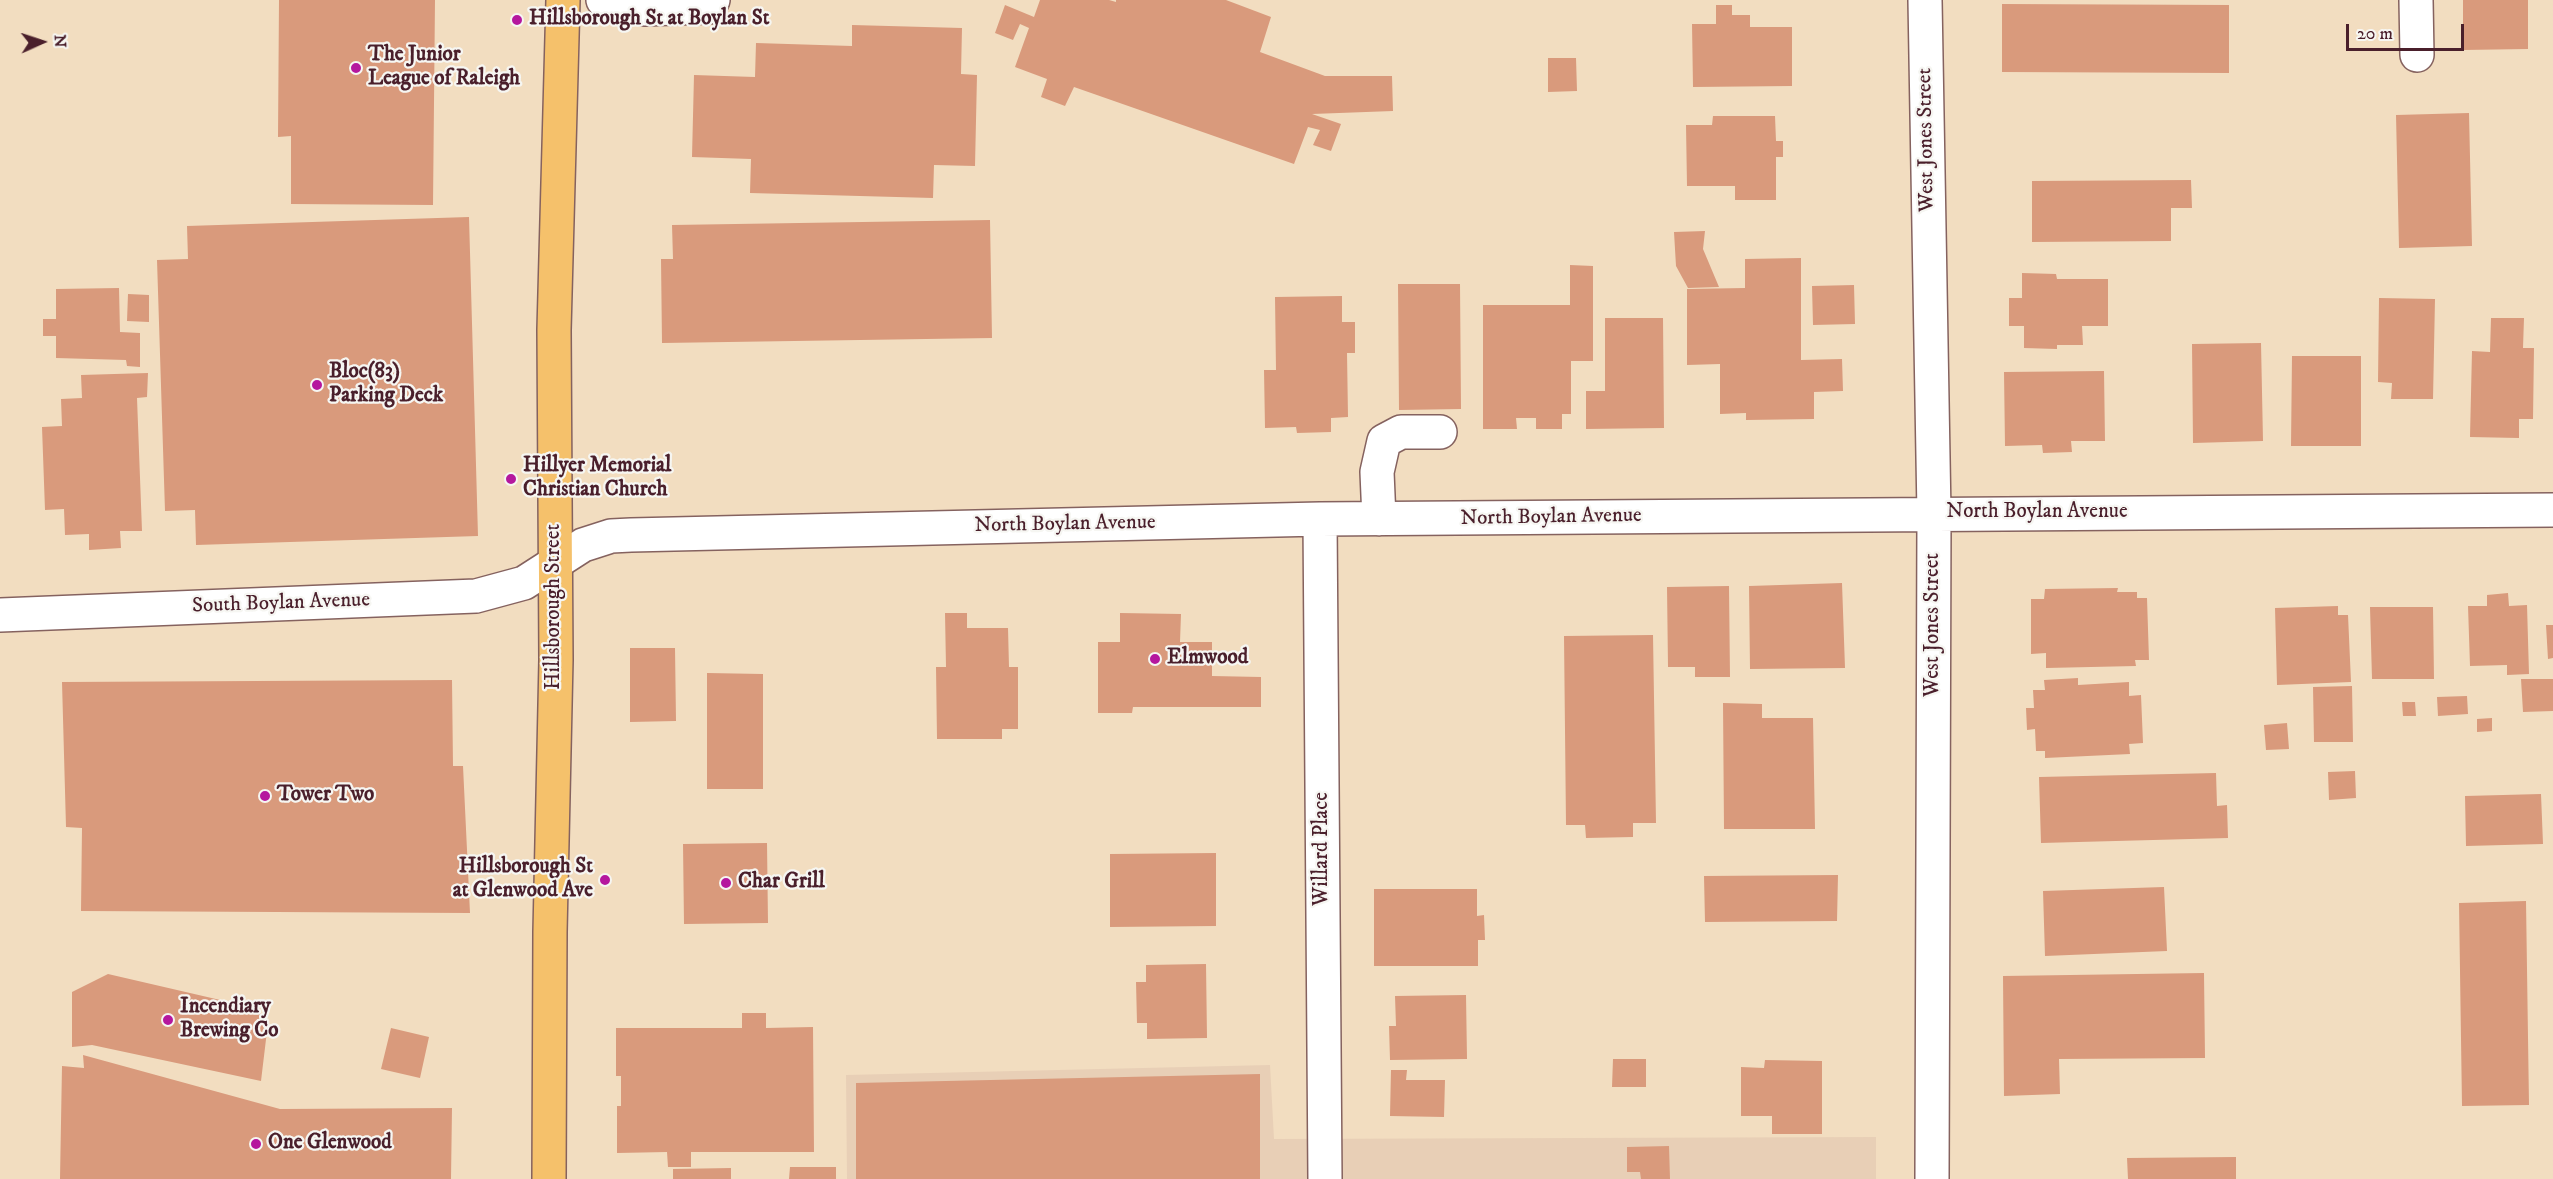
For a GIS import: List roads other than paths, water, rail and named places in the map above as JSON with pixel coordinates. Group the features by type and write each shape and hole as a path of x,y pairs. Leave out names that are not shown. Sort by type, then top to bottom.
{"main road":[{"name":"Hillsborough Street","path":"549,1179 555,563 554,330 563,0"}],"street":[{"path":"603,0 644,9 709,8 713,0"},
{"name":"West Jones Street","path":"1925,0 1934,514 1932,1179"},
{"path":"2416,0 2417,55"},
{"path":"1379,519 1377,472 1384,441 1401,432 1440,432"},
{"name":"North Boylan Avenue","path":"555,563 583,545 611,536 1320,519 2553,510"},
{"name":"Willard Place","path":"1320,519 1325,1179"},
{"name":"South Boylan Avenue","path":"0,615 476,596 524,583 555,563"}],"place":[{"name":"Hillsborough St at Boylan St","path":"517,20"},
{"name":"The Junior League of Raleigh","path":"356,68"},
{"name":"Bloc(83) Parking Deck","path":"317,385"},
{"name":"Hillyer Memorial Christian Church","path":"511,479"},
{"name":"Elmwood","path":"1155,659"},
{"name":"Tower Two","path":"265,796"},
{"name":"Hillsborough St at Glenwood Ave","path":"605,880"},
{"name":"Char Grill","path":"726,883"},
{"name":"Incendiary Brewing Co","path":"168,1020"},
{"name":"One Glenwood","path":"256,1144"}]}
